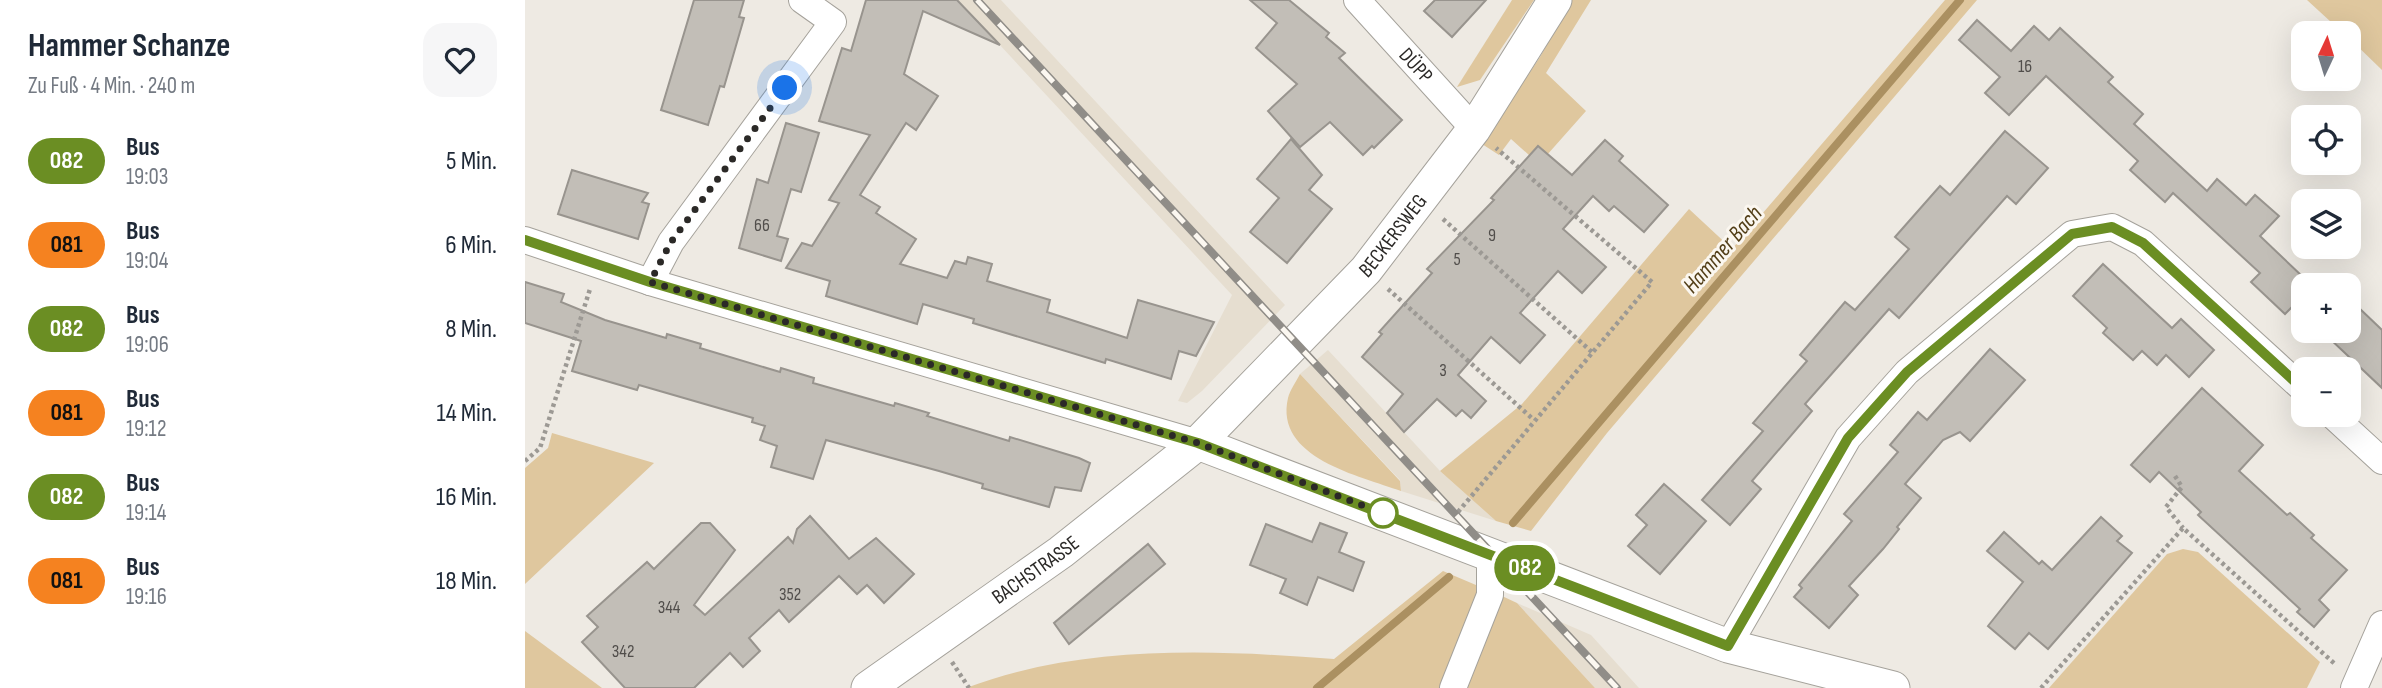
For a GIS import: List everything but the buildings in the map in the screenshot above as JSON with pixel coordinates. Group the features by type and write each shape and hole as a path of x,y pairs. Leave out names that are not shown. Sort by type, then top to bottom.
{"street":[{"path":"650,282 671,242 833,22 802,0"},
{"name":"DÜPP","path":"1357,0 1474,129"},
{"name":"BECKERSWEG","path":"1198,443 1366,270 1474,129 1555,0"},
{"path":"1728,646 1848,438 1907,372 2072,234 2112,227 2143,243 2291,377"},
{"path":"525,240 650,282 1198,443 1728,646 1893,688"},
{"path":"2345,427 2382,461"},
{"name":"BACHSTRASSE","path":"868,688 1061,552 1198,443"},
{"path":"1453,688 1490,595 1490,554"},
{"path":"2355,686 2382,624"}],"path":[{"path":"1441,535 1534,420 1652,282 1474,129"},
{"path":"1421,200 1593,353"},
{"path":"525,461 540,448 597,264"},
{"path":"1366,270 1534,420"},
{"path":"2175,476 2182,487 2166,506 2183,528 2355,686"},
{"path":"2041,688 2183,528"}],"shaded area":[{"path":"958,0 1001,0 1285,305 1202,391 1187,403 1178,401 1232,295"},
{"path":"1512,0 1534,0 1480,80 1457,87"},
{"path":"1572,0 1591,0 1546,73 1586,111 1539,164 1511,139 1499,155 1482,144 1540,57"},
{"path":"1945,0 1977,0 1607,433 1531,531 1496,521 1440,471 1522,404 1689,209 1732,249"},
{"path":"2307,0 2382,0 2382,70 2361,50 2361,21 2330,21"},
{"path":"1328,350 1440,471 1496,521 1401,491 1400,480 1300,374"},
{"path":"1300,374 1400,481 1401,491 1324,461 1307,450 1294,436 1287,419 1288,398"},
{"path":"552,433 654,463 525,584 525,468 548,448"},
{"path":"2183,549 2198,552 2320,662 2307,688 2049,688 2167,554"},
{"path":"1443,571 1483,588 1442,688 966,688 1010,674 1102,657 1195,653 1334,659"},
{"path":"1502,596 1517,603 1595,688 1462,688"},
{"path":"1517,603 1591,635 1639,688 1595,688"},
{"path":"525,631 602,688 525,688"}],"waterway":[{"name":"Hammer Bach","path":"1513,523 1960,0"},
{"name":"Hammer Bach","path":"1317,688 1449,577"}],"railway":[{"path":"977,0 1617,688"}],"bus line":[{"name":"082","path":"525,240 650,282 1198,443 1728,646 1848,438 1907,372 2072,234 2112,227 2143,243 2291,378"}],"route":[{"path":"785,88 671,242 650,282 1198,443 1383,513"}]}
